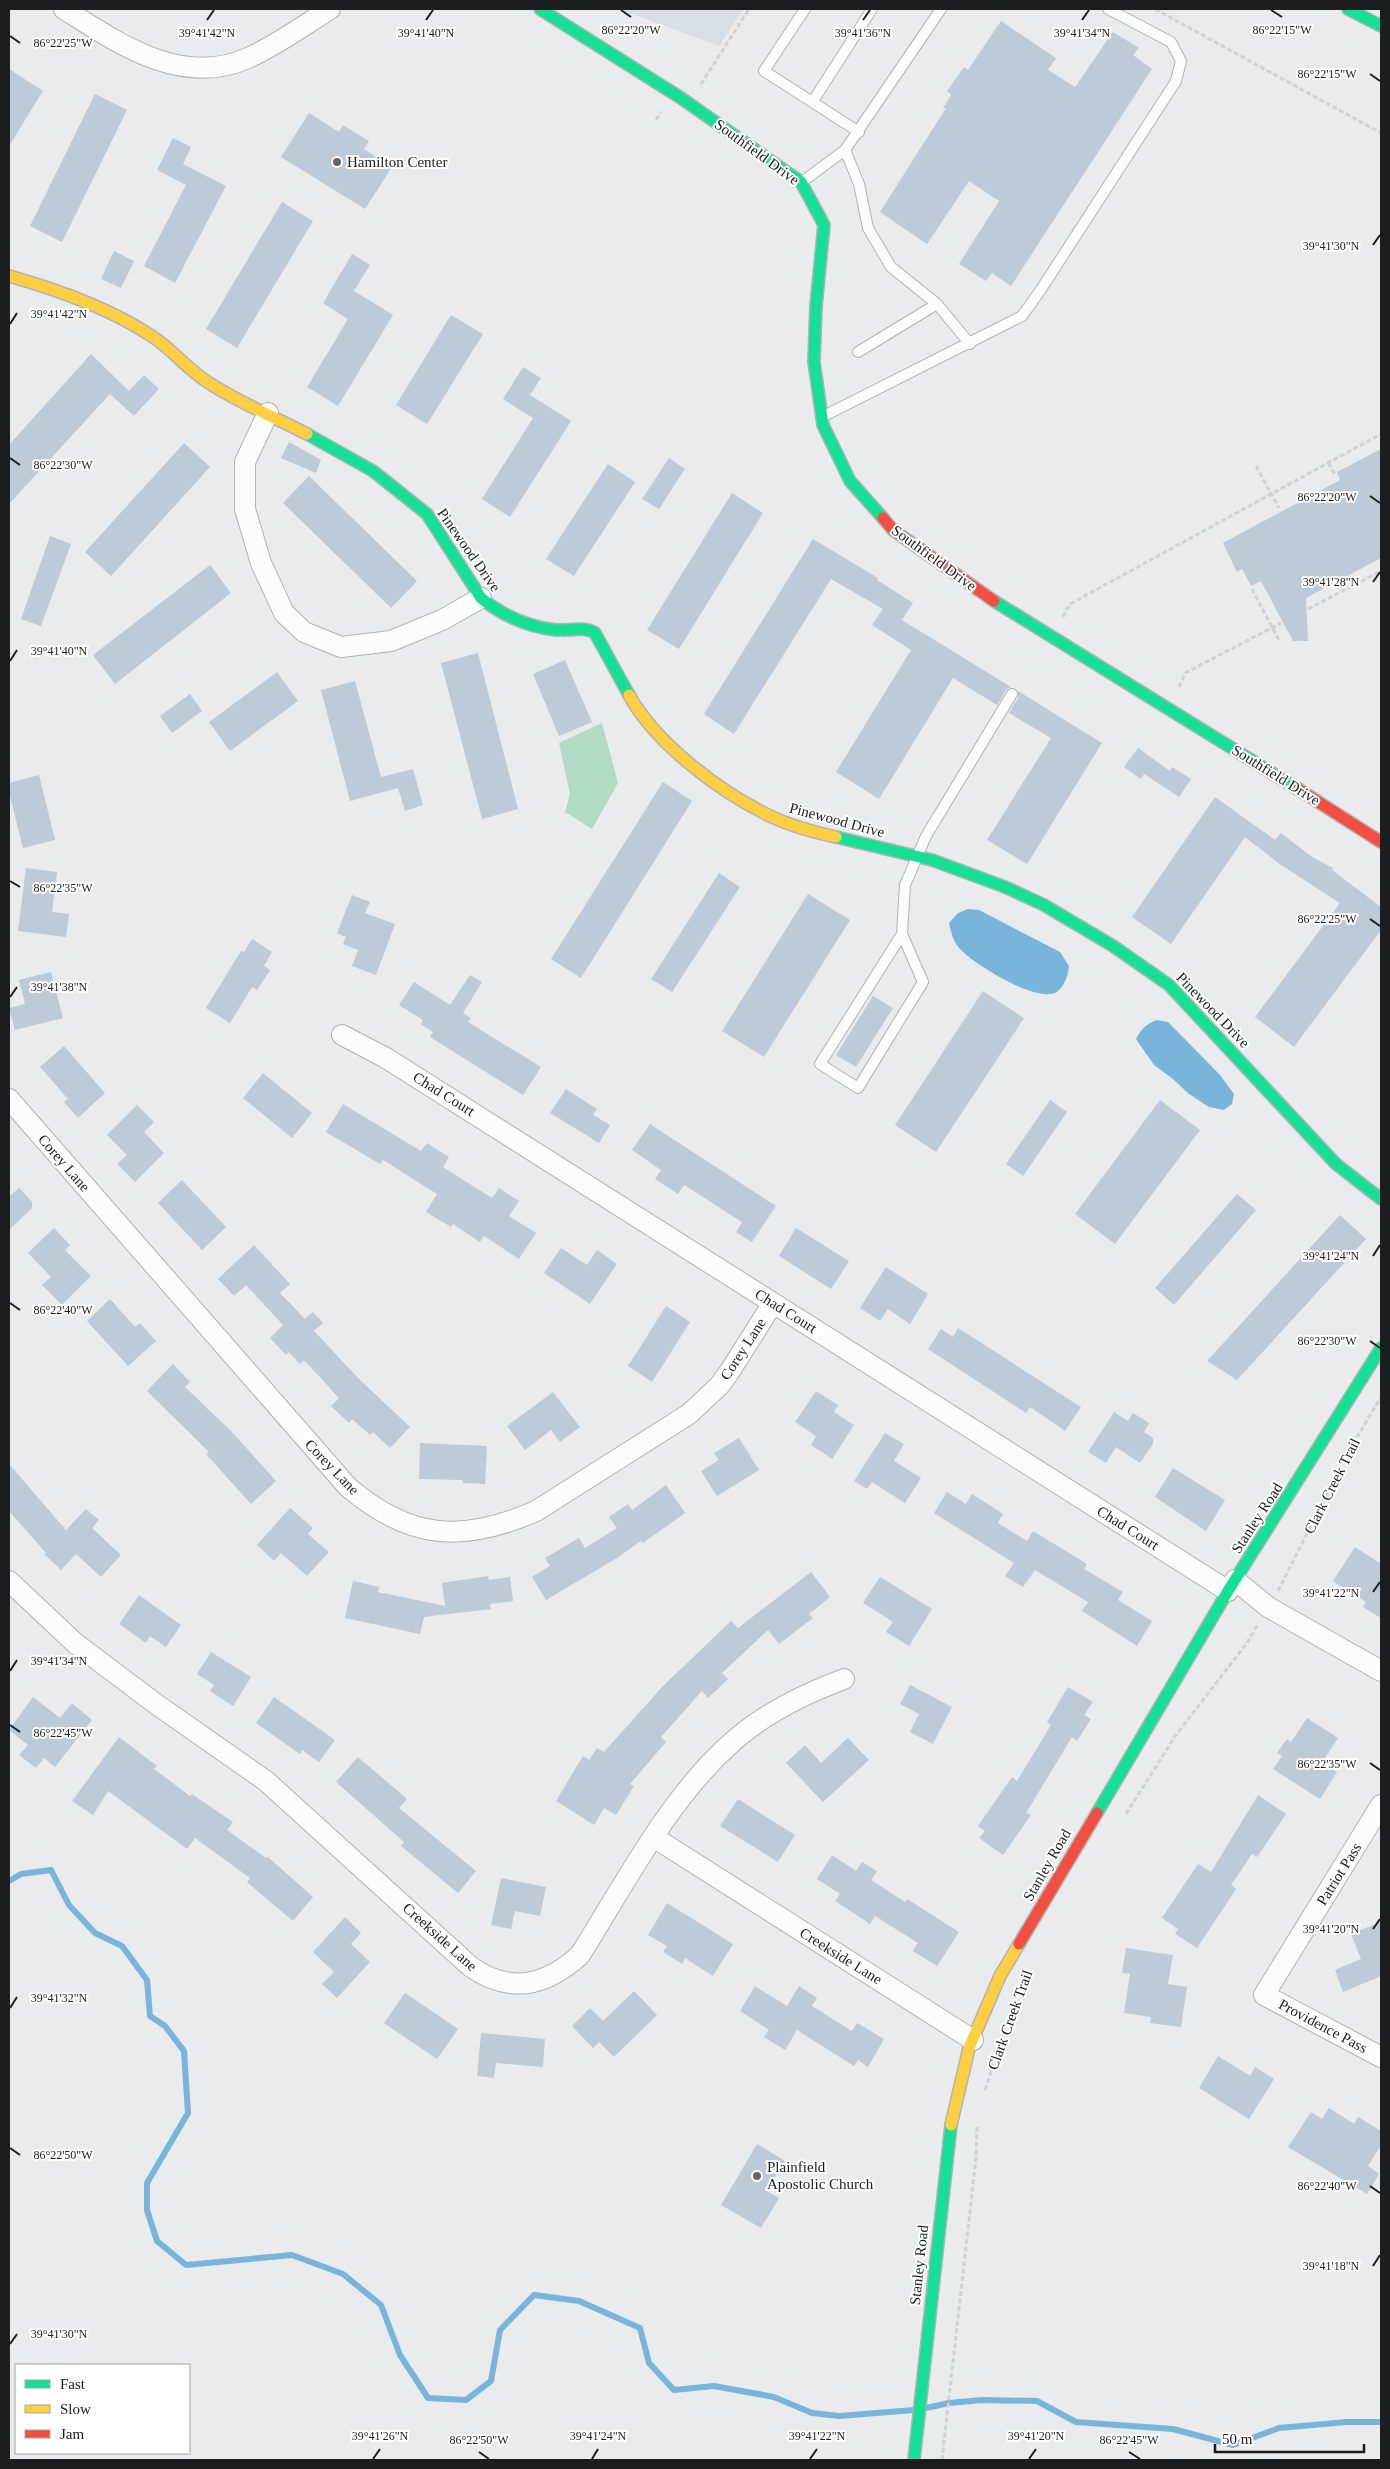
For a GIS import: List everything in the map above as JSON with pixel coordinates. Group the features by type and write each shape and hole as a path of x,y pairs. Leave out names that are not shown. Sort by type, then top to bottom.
{"street":[{"path":"64,9 133,51 159,61 203,68 246,59 275,44 330,9"},
{"name":"Southfield Drive","path":"540,9 681,98 801,182 824,226 816,306 814,362 821,418 850,481 893,530 981,592 1051,637 1167,707 1381,842"},
{"path":"1348,9 1381,26"},
{"name":"Pinewood Drive","path":"9,276 43,285 97,305 152,337 201,377 373,471 427,514 463,568 480,598 491,607 534,627 553,630 590,630 595,633 638,711 662,738 704,774 750,806 772,817 811,831 918,857 966,871 1044,905 1113,946 1168,985 1336,1164 1381,1199"},
{"path":"268,413 245,462 245,509 261,564 284,613 304,632 342,647 391,641 442,620 480,598"},
{"name":"Chad Court","path":"342,1035 386,1058 772,1303 1231,1586 1381,1671"},
{"name":"Corey Lane","path":"9,1099 348,1487 368,1504 419,1527 442,1532 464,1533 509,1523 536,1511 689,1414 719,1386 772,1303"},
{"name":"Stanley Road","path":"914,2460 949,2134 958,2086 973,2040 1000,1976 1231,1586 1381,1348"},
{"name":"Creekside Lane","path":"9,1581 74,1643 156,1704 266,1781 471,1968 486,1977 500,1982 517,1984 536,1981 566,1967 580,1955 655,1838 973,2040"},
{"path":"655,1838 681,1796 730,1744 768,1717 816,1690 844,1679"},
{"name":"Patriot Pass","path":"1264,1995 1381,1805"},
{"name":"Providence Pass","path":"1264,1995 1381,2057"}],"lane":[{"path":"805,9 764,71 859,132"},
{"path":"813,102 872,9"},
{"path":"801,182 845,150 859,132 940,9"},
{"path":"821,418 1022,316 1176,81 1182,61 1172,42 1108,9"},
{"path":"845,150 859,184 868,228 891,267 937,304 970,344"},
{"path":"858,352 937,304"},
{"path":"902,934 820,1064 858,1088 923,982 902,934 905,885 926,836 1012,694"}],"path":[{"path":"699,88 749,9"},
{"path":"1155,9 1381,133"},
{"path":"1051,637 1070,604 1381,434"},
{"path":"1328,463 1336,476"},
{"path":"1256,466 1279,508"},
{"path":"1308,609 1381,571"},
{"path":"1252,589 1279,640"},
{"path":"1167,707 1186,673 1281,623"},
{"name":"Clark Creek Trail","path":"1286,1578 1347,1454 1381,1397"},
{"path":"1124,1817 1176,1735 1247,1643"},
{"name":"Clark Creek Trail","path":"983,2097 1006,2024"},
{"path":"942,2460 976,2158 977,2116"}],"shaded area":[{"path":"619,9 743,9 719,46"}],"green space":[{"path":"602,723 618,783 592,829 565,812 570,794 559,743"}],"water":[{"path":"968,909 979,910 1060,952 1069,966 1063,986 1058,991 1050,994 1024,989 994,974 969,957 955,942 949,923 958,913"},
{"path":"1157,1020 1168,1022 1220,1075 1234,1094 1232,1104 1224,1110 1209,1107 1189,1094 1154,1065 1136,1039 1144,1027"}],"building":[{"path":"1001,21 1056,58 1048,70 1075,87 1113,32 1139,48 1133,55 1152,69 1011,286 992,273 986,281 959,264 999,201 969,181 927,244 880,212 946,108 943,108 951,95 947,91 964,67 968,70"},
{"path":"9,69 43,91 9,146"},
{"path":"95,94 127,110 62,242 30,226"},
{"name":"Hamilton Center","path":"309,113 339,132 343,125 369,141 364,149 392,167 365,209 281,157"},
{"path":"173,138 191,147 183,164 226,186 175,283 144,266 186,185 157,170"},
{"path":"282,202 313,221 237,348 206,329"},
{"path":"114,251 134,261 121,288 101,279"},
{"path":"352,254 370,265 354,291 393,315 338,406 307,387 348,319 323,303"},
{"path":"451,315 483,334 427,424 396,405"},
{"path":"91,354 129,391 144,375 159,389 134,416 110,394 9,504 9,445"},
{"path":"523,367 541,378 530,395 571,421 510,517 482,499 533,418 503,399"},
{"path":"289,442 321,460 316,473 281,458"},
{"path":"184,443 210,467 111,576 85,552"},
{"path":"1381,449 1381,558 1306,598 1308,641 1293,641 1261,581 1251,586 1242,569 1237,572 1223,543 1340,480 1337,472"},
{"path":"669,458 685,469 659,509 642,499"},
{"path":"608,464 635,482 574,576 546,559"},
{"path":"309,476 417,581 391,608 283,503"},
{"path":"732,493 763,513 679,649 647,630"},
{"path":"50,536 71,544 41,626 21,619"},
{"path":"813,539 878,578 877,580 913,603 902,620 1011,687 1006,690 997,705 953,678 879,799 836,772 911,650 872,625 883,609 831,579 734,734 704,714"},
{"path":"210,565 231,593 115,684 93,655"},
{"path":"478,653 518,809 482,819 441,663"},
{"path":"565,660 592,722 559,736 533,674"},
{"path":"277,672 298,701 230,751 209,722"},
{"path":"355,681 381,777 413,769 423,805 405,811 398,788 350,801 321,690"},
{"path":"1018,691 1102,743 1027,864 987,840 1051,738 1009,713 1018,698"},
{"path":"190,694 202,711 172,733 160,716"},
{"path":"1138,748 1170,771 1172,767 1191,779 1179,797 1144,774 1141,779 1124,767"},
{"path":"39,775 55,840 23,848 9,792 9,783"},
{"path":"663,782 692,801 581,978 551,959"},
{"path":"1215,797 1275,840 1281,833 1312,857 1333,868 1332,870 1381,907 1381,930 1294,1047 1255,1017 1340,903 1281,865 1245,837 1171,944 1132,917"},
{"path":"26,868 57,872 52,912 69,914 66,937 18,931"},
{"path":"719,873 740,887 672,992 651,979"},
{"path":"808,894 850,920 764,1057 722,1031"},
{"path":"352,895 370,902 365,913 395,924 376,975 352,966 358,950 343,944 346,937 337,933"},
{"path":"252,939 272,952 264,966 270,970 257,990 252,987 230,1023 206,1008 241,951 244,952"},
{"path":"51,972 63,1018 15,1030 9,1008 25,1004 19,980"},
{"path":"470,975 482,982 463,1013 471,1018 468,1022 541,1067 523,1095 430,1037 433,1032 421,1024 423,1020 399,1005 414,982 450,1005"},
{"path":"983,991 1024,1018 936,1152 895,1125"},
{"path":"873,996 893,1008 856,1067 836,1055"},
{"path":"64,1046 105,1093 78,1118 64,1102 68,1099 40,1067"},
{"path":"263,1073 312,1113 292,1138 243,1098"},
{"path":"566,1089 597,1109 593,1115 610,1125 599,1143 550,1113"},
{"path":"1050,1100 1067,1112 1023,1176 1006,1164"},
{"path":"1160,1100 1200,1130 1115,1244 1075,1214"},
{"path":"343,1104 421,1151 427,1143 449,1157 443,1167 492,1198 499,1188 519,1201 509,1216 536,1233 519,1259 484,1236 480,1242 453,1224 451,1227 426,1212 437,1194 383,1160 380,1164 326,1132"},
{"path":"137,1105 154,1122 144,1132 164,1153 135,1182 117,1164 127,1155 107,1135"},
{"path":"650,1124 776,1206 752,1242 736,1232 742,1222 684,1185 678,1194 655,1179 661,1170 632,1150"},
{"path":"182,1180 226,1227 202,1250 158,1203"},
{"path":"19,1188 32,1202 32,1208 9,1230 9,1197"},
{"path":"1237,1194 1256,1210 1174,1305 1155,1288"},
{"path":"1340,1215 1366,1239 1237,1380 1207,1361"},
{"path":"54,1228 70,1245 65,1250 91,1276 62,1305 42,1285 51,1277 28,1253"},
{"path":"796,1228 849,1261 831,1289 779,1256"},
{"path":"254,1245 290,1284 280,1293 305,1319 313,1312 323,1323 314,1331 358,1378 410,1427 390,1448 373,1432 370,1435 352,1419 349,1423 331,1406 339,1398 304,1360 300,1364 289,1352 286,1355 270,1338 283,1325 246,1285 234,1296 218,1279"},
{"path":"561,1248 587,1265 597,1250 617,1264 590,1304 544,1273"},
{"path":"886,1267 928,1294 910,1324 888,1309 880,1321 860,1308"},
{"path":"110,1299 135,1327 140,1323 156,1341 128,1366 87,1321"},
{"path":"666,1306 690,1322 652,1382 628,1366"},
{"path":"958,1328 1081,1407 1065,1431 1030,1407 1026,1413 928,1349 941,1329 953,1337"},
{"path":"173,1364 190,1382 185,1387 231,1431 276,1481 251,1504 206,1454 209,1452 147,1391"},
{"path":"816,1391 838,1405 834,1412 854,1425 832,1459 811,1445 816,1436 795,1422"},
{"path":"553,1392 580,1427 560,1442 551,1430 525,1450 507,1426"},
{"path":"1114,1412 1128,1421 1133,1413 1149,1423 1144,1432 1153,1438 1153,1444 1140,1463 1116,1447 1106,1463 1088,1452"},
{"path":"885,1433 904,1444 894,1461 921,1478 905,1503 872,1482 867,1489 854,1481"},
{"path":"739,1438 759,1470 717,1496 701,1471 719,1460 714,1453"},
{"path":"420,1443 487,1446 485,1484 463,1483 463,1480 419,1479"},
{"path":"9,1464 66,1530 86,1509 99,1520 92,1528 121,1555 101,1577 76,1554 61,1570 44,1554 46,1553 9,1511"},
{"path":"1173,1468 1225,1500 1206,1531 1155,1497"},
{"path":"666,1485 685,1513 643,1543 641,1541 617,1558 546,1600 532,1577 550,1566 545,1558 579,1538 585,1548 617,1528 609,1517 628,1504 632,1510"},
{"path":"947,1492 966,1504 972,1494 1003,1514 998,1523 1027,1541 1033,1531 1087,1564 1084,1569 1123,1592 1118,1600 1152,1621 1137,1646 1082,1611 1088,1602 1035,1570 1023,1587 1005,1576 1014,1563 934,1513"},
{"path":"290,1508 313,1528 308,1534 329,1552 307,1576 281,1553 274,1561 257,1545"},
{"path":"1355,1547 1381,1564 1381,1618 1363,1607 1366,1602 1333,1581"},
{"path":"811,1572 830,1597 809,1614 813,1618 779,1644 768,1630 722,1673 728,1679 708,1698 702,1691 661,1737 666,1742 630,1784 634,1786 616,1815 604,1808 594,1825 556,1801 583,1756 589,1760 597,1748 604,1752 663,1686 731,1621 738,1628"},
{"path":"488,1576 489,1580 510,1577 513,1601 490,1604 491,1609 424,1617 420,1634 345,1618 353,1581 379,1587 378,1592 445,1606 442,1583"},
{"path":"880,1577 932,1609 909,1646 886,1632 893,1622 863,1603"},
{"path":"139,1595 181,1625 166,1647 150,1636 146,1643 119,1624"},
{"path":"211,1652 251,1677 233,1706 210,1691 214,1685 197,1674"},
{"path":"910,1685 952,1707 933,1744 910,1732 919,1714 900,1704"},
{"path":"1068,1687 1093,1702 1084,1715 1091,1719 1077,1741 1072,1737 1026,1813 1031,1815 1003,1855 979,1838 985,1831 978,1826 1012,1777 1017,1781 1051,1725 1047,1722"},
{"path":"33,1697 60,1718 72,1703 92,1720 55,1767 44,1758 36,1768 19,1755 28,1745 9,1730"},
{"path":"274,1697 335,1740 319,1762 302,1750 300,1754 256,1723"},
{"path":"1307,1718 1338,1738 1322,1763 1337,1772 1320,1799 1273,1769 1282,1756 1277,1753 1287,1739 1291,1742"},
{"path":"119,1737 157,1766 154,1769 190,1796 192,1794 233,1822 227,1830 266,1858 268,1857 313,1897 293,1921 247,1882 250,1878 195,1838 187,1849 108,1791 93,1815 72,1801"},
{"path":"848,1738 869,1760 823,1802 786,1763 805,1745 821,1763"},
{"path":"358,1757 407,1799 399,1808 476,1871 458,1893 401,1846 404,1842 336,1782"},
{"path":"1258,1795 1286,1814 1257,1857 1252,1854 1231,1885 1236,1889 1197,1948 1175,1934 1178,1929 1162,1918 1198,1864 1211,1872"},
{"path":"738,1799 795,1835 778,1862 720,1826"},
{"path":"832,1855 856,1871 862,1862 877,1871 871,1880 905,1902 907,1899 959,1932 937,1966 913,1951 918,1943 875,1916 870,1924 835,1901 840,1894 817,1879"},
{"path":"501,1878 546,1887 540,1916 515,1911 511,1929 491,1925"},
{"path":"667,1903 733,1944 713,1976 685,1958 682,1964 663,1952 667,1946 648,1935"},
{"path":"345,1917 361,1933 351,1944 370,1962 337,1998 322,1984 334,1972 313,1952"},
{"path":"1381,1922 1381,1976 1343,1992 1335,1970 1361,1959 1351,1934"},
{"path":"1126,1948 1173,1955 1168,1984 1187,1987 1181,2027 1150,2023 1151,2017 1124,2013 1130,1974 1122,1973"},
{"path":"755,1986 787,2006 799,1986 817,1998 812,2006 852,2031 857,2023 884,2039 868,2067 858,2060 854,2066 797,2030 785,2050 764,2037 769,2030 740,2011"},
{"path":"634,1991 657,2015 614,2057 599,2042 593,2048 572,2026 590,2008 603,2021"},
{"path":"405,1993 458,2029 437,2059 384,2023"},
{"path":"481,2033 545,2039 543,2067 496,2063 494,2078 477,2076"},
{"path":"1218,2056 1250,2076 1255,2067 1274,2079 1249,2119 1199,2088"},
{"path":"1329,2108 1354,2124 1358,2117 1381,2131 1381,2145 1368,2166 1379,2174 1367,2194 1288,2147 1311,2112 1322,2119"},
{"name":"Plainfield Apostolic Church","path":"757,2144 785,2161 767,2191 779,2198 761,2228 721,2205"}],"waterway":[{"path":"9,1881 21,1874 51,1870 69,1905 95,1933 122,1946 147,1980 150,2016 165,2026 184,2051 188,2113 147,2183 147,2210 157,2241 186,2265 292,2255 343,2274 381,2305 400,2355 428,2398 466,2400 491,2381 500,2330 534,2295 579,2301 640,2328 649,2363 674,2390 714,2386 774,2397 812,2413 839,2416 914,2410"},
{"path":"926,2408 949,2403 982,2400 1037,2401 1076,2422 1173,2429 1233,2445 1279,2428 1347,2422 1381,2422"}],"traffic: fast":[{"path":"540,9 681,98 801,182 824,225 816,306 814,362 823,425 850,481 883,518"},
{"path":"1348,9 1381,26"},
{"path":"307,434 373,471 427,514 481,598 489,604 516,620 546,629 576,629 595,633 629,695"},
{"path":"994,601 1298,789"},
{"path":"836,837 932,860 1005,887 1044,905 1113,946 1169,985 1336,1164 1381,1199"},
{"path":"1097,1813 1228,1591 1381,1348"},
{"path":"914,2460 951,2125"}],"traffic: slow":[{"path":"9,276 47,287 119,317 160,342 209,383 307,434"},
{"path":"629,695 655,731 672,748 691,765 731,794 786,823 836,837"},
{"path":"951,2125 969,2048 1000,1976 1019,1944"}],"traffic: jam":[{"path":"883,518 893,530 994,601"},
{"path":"1298,789 1381,842"},
{"path":"1019,1944 1097,1813"}],"place":[{"name":"Hamilton Center","path":"337,162"},
{"name":"Plainfield Apostolic Church","path":"757,2176"}]}
